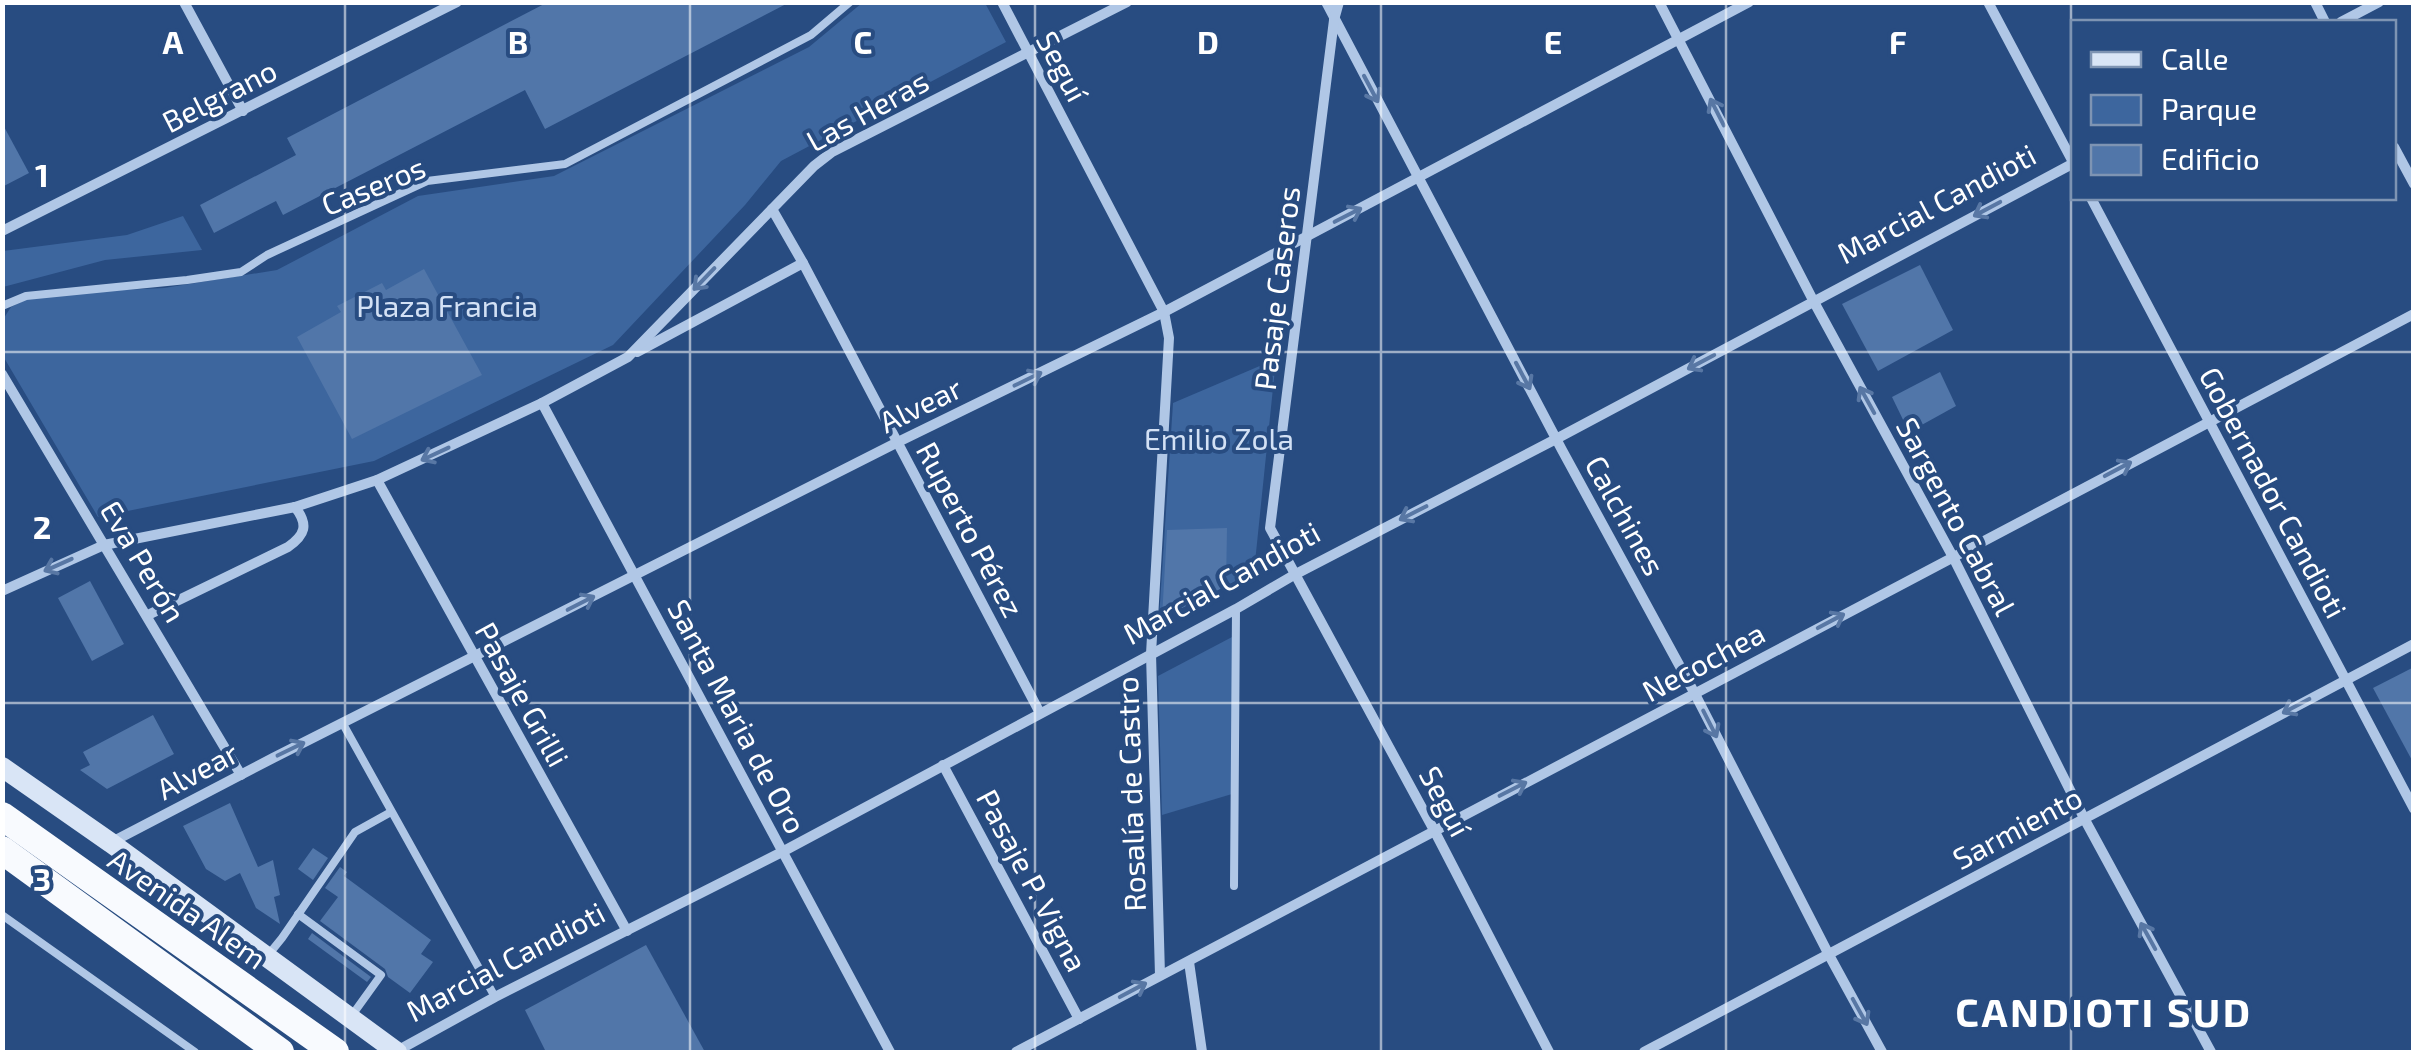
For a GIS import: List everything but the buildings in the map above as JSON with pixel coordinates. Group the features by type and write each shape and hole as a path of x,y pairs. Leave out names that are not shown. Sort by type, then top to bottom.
{"highway":[{"name":"Avenida Alem","path":"2,816 336,1052"},
{"name":"Avenida Alem","path":"2,850 280,1052"}],"main road":[{"path":"2,767 396,1052"}],"street":[{"path":"184,2 243,111"},
{"name":"Belgrano","path":"2,231 457,2"},
{"name":"Seguí","path":"1002,2 1164,312"},
{"name":"Las Heras","path":"628,356 832,152 1127,2"},
{"name":"Calchines","path":"1326,2 1882,1052"},
{"name":"Pasaje Caseros","path":"1294,575 1270,528 1339,2"},
{"name":"Sargento Cabral","path":"1659,2 1814,302 1953,556 2085,820 2211,1052"},
{"name":"Alvear","path":"111,843 898,442 1164,312 1749,2"},
{"path":"1988,2 2071,160"},
{"path":"2345,20 2378,2"},
{"path":"2396,152 2414,184"},
{"name":"Marcial Candioti","path":"396,1052 495,997 782,852 1294,575 2071,165"},
{"name":"Gobernador Candioti","path":"2092,200 2414,810"},
{"name":"Ruperto Pérez","path":"772,209 1040,714"},
{"name":"Las Heras","path":"3,590 104,544 295,506 377,480 542,404 803,262"},
{"name":"Rosalía de Castro","path":"1160,976 1151,654 1169,338 1164,312"},
{"name":"Necochea","path":"1016,1052 2414,314"},
{"name":"Eva Perón","path":"2,374 241,775"},
{"name":"Santa Maria de Oro","path":"542,404 890,1052"},
{"name":"Pasaje Grilli","path":"377,480 626,930"},
{"path":"148,615 298,540 305,525 295,506"},
{"name":"Seguí","path":"1294,575 1434,830 1549,1052"},
{"name":"Sarmiento","path":"1644,1052 2414,644"},
{"name":"Pasaje P. Vigna","path":"943,765 1079,1019"},
{"path":"1189,962 1202,1052"}],"lane":[{"name":"Caseros","path":"2,306 26,296 241,272 268,254 427,181 564,164 810,36 850,2"},
{"path":"1234,886 1236,609"},
{"path":"343,724 495,997"},
{"path":"266,956 354,832 391,812"},
{"path":"298,914 381,975 350,1018"},
{"path":"2,916 195,1052"}],"green space":[{"name":"Plaza Francia","path":"862,3 985,3 1006,42 781,161 745,205 613,345 374,461 98,517 3,356 2,321 11,307 36,294 164,288 277,270 418,196 554,176 809,47"},
{"path":"183,216 202,250 105,260 3,287 3,251 127,235"},
{"name":"Emilio Zola","path":"1276,359 1254,572 1159,619 1173,403"},
{"path":"1234,636 1232,794 1162,815 1158,676"}],"district":[{"name":"CANDIOTI SUD","path":"2104,1011"}]}
